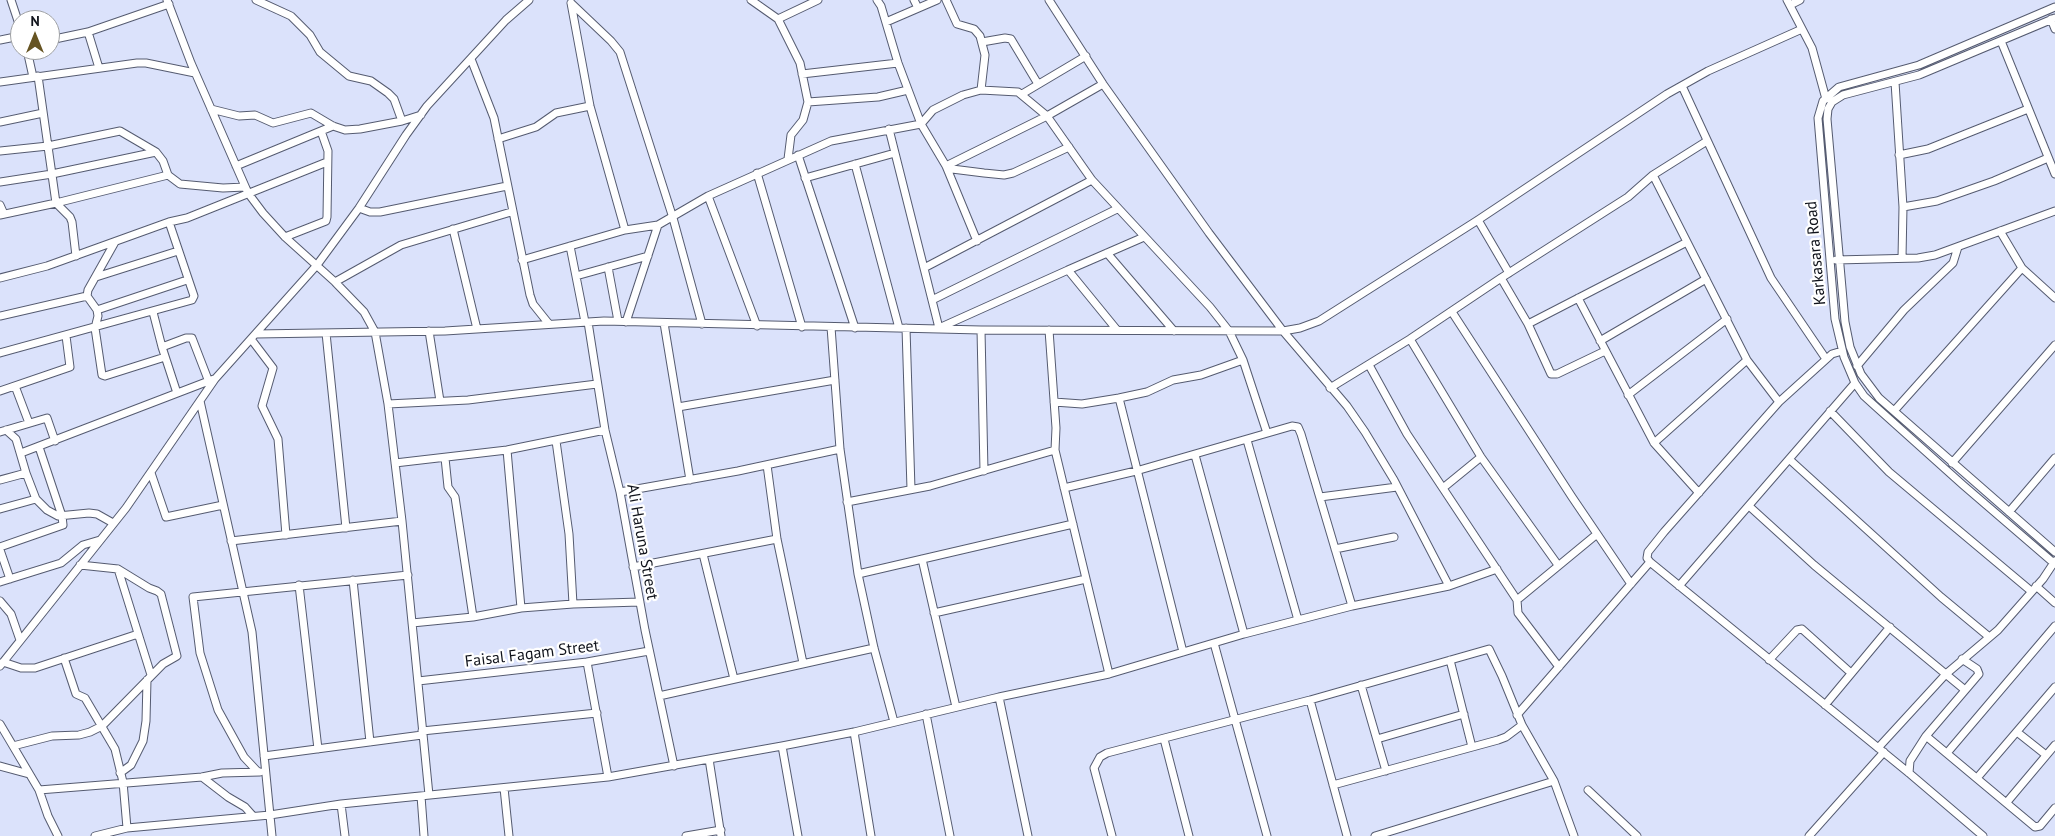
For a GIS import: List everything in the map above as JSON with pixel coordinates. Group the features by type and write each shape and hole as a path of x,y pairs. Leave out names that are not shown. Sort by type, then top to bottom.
{"street":[{"path":"256,0 290,16 310,35 320,52 349,76 371,81 388,93 394,99 402,121"},
{"path":"138,634 35,668 21,668 2,664 151,473 212,380 317,265 359,208 421,115 506,20 529,0"},
{"path":"751,0 778,19 800,63 808,102 803,120 791,135 788,159"},
{"path":"778,19 818,0"},
{"path":"877,0 881,6 898,63 921,124 946,166 977,241"},
{"path":"914,0 918,8"},
{"path":"886,22 937,0"},
{"path":"946,0 957,24 974,29 982,42 985,55 982,90"},
{"path":"1049,0 1103,84 1209,233 1365,432 1397,487 1449,586"},
{"path":"1789,2 1800,0"},
{"path":"60,38 88,32 168,2 195,72 247,190 263,213 285,237 335,282 364,312 376,332 388,404 408,575 422,733 425,796 424,836"},
{"path":"571,2 590,106 625,230"},
{"path":"571,2 611,40 620,52 673,218 702,324"},
{"name":"Karkasara Road","path":"1789,2 1815,56 1829,108 1827,119 1845,322 1850,347 1857,366 1870,386 1894,411 2055,552"},
{"path":"1826,98 1839,87 1918,65 2055,7"},
{"path":"1829,108 1836,98 1843,95 1895,82 1928,71 2053,18 2055,29"},
{"path":"254,336 477,329 587,322 981,330 1284,330 1320,321 1682,86 1708,71 1802,29"},
{"path":"88,32 99,68"},
{"path":"982,42 1005,38 1011,39 1038,84"},
{"path":"2001,41 2055,174"},
{"path":"1022,94 1086,56"},
{"path":"471,59 490,108 498,139 530,295 533,304 549,324"},
{"path":"30,60 36,76 43,113 56,203 70,217 72,222 76,256"},
{"path":"0,82 146,63 195,72"},
{"path":"802,74 898,63"},
{"path":"1895,82 1903,207 1902,258"},
{"path":"946,166 1048,116 1103,84"},
{"path":"1682,86 1770,278 1826,359"},
{"path":"808,102 878,97 908,90"},
{"path":"522,260 625,230 658,225 708,196 831,141 921,124 927,115 950,101 982,90 1012,91 1022,94 1048,116 1092,180 1214,312 1229,331 1243,360 1267,434"},
{"name":"Karkasara Road","path":"1826,98 1820,107 1818,118 1835,319 1842,350 1856,383 1864,396 1882,413 2054,563"},
{"path":"498,139 536,127 556,113 590,106"},
{"path":"211,109 239,116 255,116 273,123 312,113 333,126 345,130 402,121 421,115"},
{"path":"1900,155 1928,149 2028,109"},
{"path":"0,122 43,113"},
{"path":"236,166 333,126"},
{"path":"889,129 939,328"},
{"path":"285,237 326,221 328,213 328,151 321,130"},
{"path":"0,151 48,146 118,131 156,152 163,160 168,175 180,184 247,190"},
{"path":"1330,388 1410,339 1510,272 1628,197 1653,175 1708,141"},
{"path":"946,166 952,169 984,173 1013,174 1070,147"},
{"path":"0,182 52,174 156,152"},
{"path":"805,178 895,153"},
{"path":"798,155 855,328"},
{"path":"1903,207 1937,201 1994,181 2048,158"},
{"path":"0,278 47,266 169,222 187,218 247,190 327,162"},
{"path":"855,164 903,328 912,489"},
{"path":"757,173 802,327"},
{"path":"0,205 2,214 56,203 168,175"},
{"path":"1653,175 1747,360 1779,402"},
{"path":"924,268 1092,180"},
{"path":"359,208 370,212 380,212 507,186"},
{"path":"708,196 757,326"},
{"path":"932,300 1117,209"},
{"path":"1830,261 1935,255 2055,211"},
{"path":"335,282 401,245 512,212"},
{"path":"1478,220 1510,272"},
{"path":"0,353 192,300 194,296 169,222"},
{"path":"622,322 658,225"},
{"path":"453,229 477,329"},
{"path":"2000,231 2022,268 2055,298"},
{"path":"939,328 1144,237"},
{"path":"115,242 88,290 87,296 97,310 98,316 95,328 102,375 105,376 165,357"},
{"path":"1528,324 1687,242"},
{"name":"Ali Haruna Street","path":"570,246 587,322 605,430 620,492 649,651 674,766"},
{"path":"1857,366 1904,310 1953,264 1958,247"},
{"path":"96,277 178,251"},
{"path":"1107,253 1174,331"},
{"path":"576,276 648,256"},
{"path":"608,267 622,322"},
{"path":"1894,411 2022,268"},
{"path":"1068,270 1117,330"},
{"path":"1501,278 1528,324 1551,374 1554,375 1605,351"},
{"path":"1600,341 1706,279"},
{"path":"97,310 188,280"},
{"path":"0,316 87,296"},
{"path":"1578,298 1654,443 1699,492"},
{"path":"153,312 162,348 177,393"},
{"path":"1452,312 1631,584"},
{"path":"1628,395 1727,320"},
{"path":"664,323 690,480"},
{"path":"831,327 840,448 858,574 874,648 894,722"},
{"path":"981,330 984,471"},
{"path":"1049,330 1056,428 1055,450 1108,674"},
{"path":"429,331 440,401"},
{"path":"326,333 346,528"},
{"path":"0,391 70,367 66,336"},
{"path":"254,336 273,368 262,406 278,439 286,534"},
{"path":"162,348 186,338 192,338 212,380"},
{"path":"1410,339 1481,457 1558,565"},
{"path":"1952,462 2055,345"},
{"path":"1842,350 1832,354 1779,402 1648,552 1647,558 1769,660 1909,772 1983,836"},
{"path":"1054,402 1082,404 1147,392 1173,380 1201,375 1243,360"},
{"path":"1654,443 1747,360"},
{"path":"1369,365 1407,434 1518,600 1518,613 1559,668"},
{"path":"21,453 212,380"},
{"path":"678,408 835,380"},
{"path":"1679,586 1856,383"},
{"path":"388,404 468,400 597,384"},
{"path":"15,386 29,423"},
{"path":"1119,398 1183,652"},
{"path":"200,401 252,632 264,756 262,772 272,836"},
{"path":"1830,411 1889,472 2055,603"},
{"path":"3,431 47,418 55,441"},
{"path":"1064,488 1195,455 1292,426 1298,427 1352,606"},
{"path":"395,463 507,450 605,430"},
{"path":"3,431 16,439 36,499 56,516 89,513 97,514 113,523"},
{"path":"1247,440 1298,620"},
{"path":"556,441 569,534 573,604"},
{"path":"10,579 0,548 62,526 62,516 39,446"},
{"path":"620,492 766,465 840,448"},
{"path":"507,450 521,608"},
{"path":"847,502 930,486 1055,450"},
{"path":"1195,455 1244,634"},
{"path":"1443,488 1481,457"},
{"path":"445,458 448,487 455,497 473,617"},
{"path":"2009,512 2055,458"},
{"path":"1790,459 1941,596 1988,636"},
{"path":"766,465 777,539 803,663"},
{"path":"0,480 26,473"},
{"path":"151,473 166,517 223,505"},
{"path":"1320,497 1397,487"},
{"path":"0,508 36,499"},
{"path":"1749,506 1814,565 1964,690"},
{"path":"231,541 402,521"},
{"path":"858,574 1073,524"},
{"path":"1518,600 1597,534"},
{"path":"1335,550 1394,536"},
{"path":"0,582 62,563 81,546 100,539"},
{"path":"634,568 777,539"},
{"path":"703,554 734,679"},
{"path":"922,559 956,707"},
{"path":"1517,715 1650,562"},
{"path":"1809,836 1946,674 1988,636 1998,630 2054,563"},
{"path":"13,746 52,736 79,735 102,726 149,677 163,664 175,658 177,654 161,594 118,569 108,566 80,565"},
{"path":"118,569 149,677 143,741 131,765 120,773"},
{"path":"95,836 108,835 127,828 608,777 782,746 854,732 999,697 1108,674 1244,634 1352,606 1449,586 1497,570"},
{"path":"262,772 244,757 218,710 200,654 192,599 195,596 408,575"},
{"path":"934,613 1086,579"},
{"path":"353,580 370,742"},
{"path":"300,585 318,749"},
{"path":"0,601 11,614 20,640"},
{"path":"412,623 473,617 521,608 640,602"},
{"path":"1947,752 2055,626"},
{"path":"1825,705 1890,627"},
{"path":"1769,660 1797,630 1802,629 1851,673"},
{"path":"1214,643 1267,836"},
{"path":"659,696 874,648"},
{"path":"1112,836 1094,768 1096,761 1107,753 1310,700 1489,649 1517,715 1554,782 1574,836"},
{"name":"Faisal Fagam Street","path":"418,682 587,662 649,651"},
{"path":"64,658 76,694 86,698 115,749 123,782 127,828"},
{"path":"1909,772 1910,761 1926,736 1979,674 1979,671 1962,659"},
{"path":"1450,660 1472,747"},
{"path":"587,662 608,777"},
{"path":"1362,685 1386,771"},
{"path":"1977,778 2055,687"},
{"path":"999,697 1028,836"},
{"path":"1310,700 1347,836"},
{"path":"264,756 422,733 597,713"},
{"path":"926,714 950,836"},
{"path":"1377,739 1464,714"},
{"path":"0,724 39,790 48,816 58,836"},
{"path":"1333,785 1506,737 1522,725"},
{"path":"854,732 871,836"},
{"path":"2007,802 2052,751 2017,732"},
{"path":"1926,736 2035,827 2040,826 2055,808"},
{"path":"1164,739 1189,836"},
{"path":"782,746 798,836"},
{"path":"686,836 721,833 709,759"},
{"path":"0,766 29,774"},
{"path":"39,790 202,777 222,773 262,772"},
{"path":"202,777 228,797 245,807 254,816"},
{"path":"1375,836 1554,782"},
{"path":"504,788 509,836"},
{"path":"1588,790 1637,836"},
{"path":"340,804 345,836"}]}
